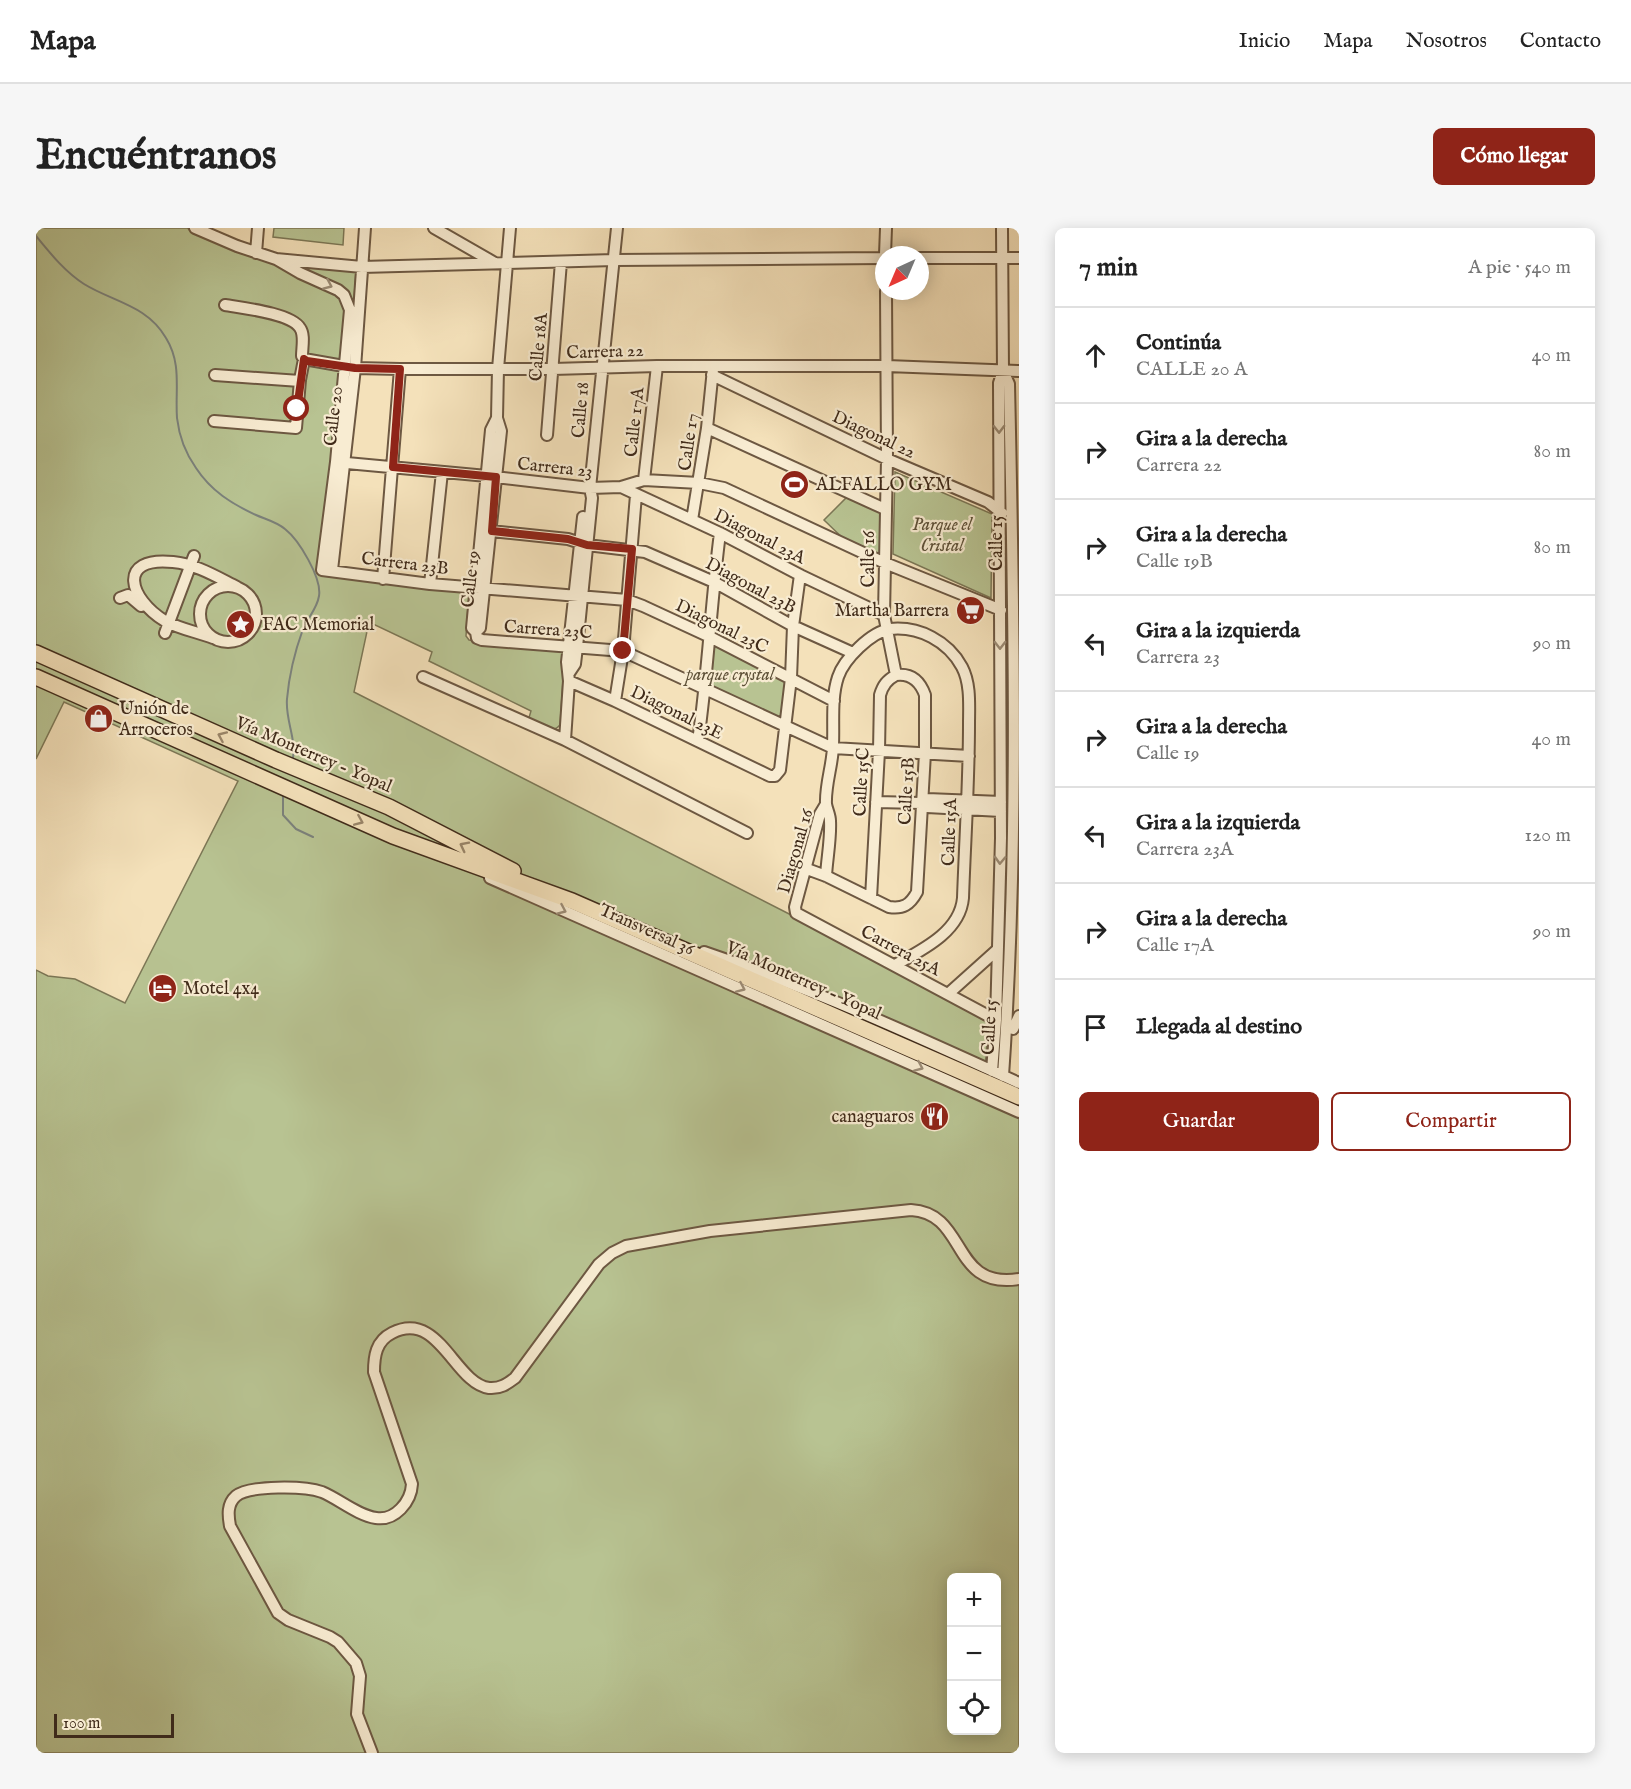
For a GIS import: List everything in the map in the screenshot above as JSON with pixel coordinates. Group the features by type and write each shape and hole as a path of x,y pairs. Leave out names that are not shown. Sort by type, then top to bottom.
{"highway":[{"name":"Vía Monterrey - Yopal","path":"36,653 276,760 389,807 572,901"},
{"name":"Vía Monterrey - Yopal","path":"36,677 393,836 572,901 1019,1097"}],"street":[{"path":"195,228 208,231 256,253 276,259 362,267 875,256"},
{"path":"256,253 258,228"},
{"name":"Calle 20","path":"327,570 365,228"},
{"path":"434,228 495,263"},
{"name":"Calle 19","path":"476,632 480,628 480,588 491,477 501,431 497,418 498,369 510,228"},
{"name":"Calle 18","path":"565,740 569,677 567,662 573,647 584,544 585,497 590,488 617,228"},
{"path":"885,246 886,228"},
{"name":"Calle 15","path":"997,1073 1013,1029 1014,950 1010,933 1015,889 1016,831 1001,610 999,383 1003,371 1002,228"},
{"path":"929,258 1019,258"},
{"path":"276,259 344,295 350,310 350,367"},
{"name":"Calle 18A","path":"547,435 561,262"},
{"name":"Calle 16","path":"886,300 887,459 884,615 896,675"},
{"path":"214,421 296,428 304,359 302,356 303,335 299,325 274,315 225,305"},
{"name":"Carrera 22","path":"304,359 350,367 400,369 657,366 712,371 887,366 1019,371"},
{"name":"Calle 17A","path":"644,480 657,366"},
{"path":"383,579 400,369"},
{"name":"Calle 17","path":"692,520 707,428 712,371"},
{"name":"Diagonal 22","path":"712,371 887,459 988,502 1016,523"},
{"name":"Calle 15","path":"997,1073 997,950 1001,806 1011,781 1016,726 1015,489 1009,384 1003,371"},
{"path":"214,375 300,381"},
{"path":"707,428 885,509"},
{"name":"Carrera 23","path":"340,462 590,488 621,487 644,480 699,483 724,488 885,563 1001,610"},
{"path":"430,584 442,472"},
{"name":"Calle 19","path":"480,588 492,531 491,477"},
{"name":"Diagonal 23A","path":"621,487 720,533 884,615"},
{"path":"615,700 623,651 636,495"},
{"name":"Diagonal 23B","path":"492,531 568,539 584,544 645,552 714,582 793,626 853,653"},
{"path":"698,741 706,688 720,533"},
{"path":"166,625 192,561"},
{"path":"120,598 128,595 166,625 223,642 235,641 244,635 253,623 256,613 253,601 247,592 192,561 159,562 141,567 134,575 133,582 138,595 166,625"},
{"name":"Carrera 23B","path":"327,570 430,584 578,598 627,600"},
{"path":"785,727 791,678 793,626 800,575"},
{"path":"213,638 201,624 204,601 220,587 228,585 237,587"},
{"name":"Diagonal 23C","path":"627,600 710,637 834,701"},
{"name":"Calle 15A","path":"886,630 901,628 916,630 936,639 952,651 963,668 968,688 969,756 963,898 959,917 933,942 895,965"},
{"path":"825,876 830,821 826,804 838,676 853,653 872,637 886,630"},
{"name":"Carrera 23C","path":"476,632 477,638 482,640 623,651 833,748 969,756"},
{"name":"Calle 15C","path":"871,898 880,695 888,679 896,675"},
{"name":"Calle 15B","path":"871,898 899,909 907,905 917,892 925,753 925,695 922,687 909,676 896,675"},
{"path":"423,677 565,740 747,834"},
{"name":"Diagonal 23E","path":"569,677 770,776 775,776 780,770 785,727"},
{"path":"876,802 921,803 927,807 967,804 1001,806"},
{"name":"Diagonal 16","path":"795,907 820,814 826,804"},
{"path":"1001,827 1016,831"},
{"name":"Transversal 36","path":"393,836 1019,1112"},
{"path":"807,869 871,898"},
{"name":"Carrera 25A","path":"795,907 796,913 801,916 996,1020"},
{"name":"Transversal 36","path":"637,929 758,970 1019,1083"},
{"path":"998,930 1010,933"},
{"path":"948,994 997,950"},
{"path":"1013,1029 1019,1016"},
{"path":"372,1753 357,1714 360,1676 356,1663 338,1642 288,1620 278,1613 230,1526 229,1508 236,1496 242,1493 289,1487 321,1492 376,1518 389,1517 407,1501 412,1493 412,1484 374,1372 374,1355 387,1335 400,1328 422,1331 432,1336 474,1382 489,1388 503,1386 515,1378 599,1264 612,1253 627,1246 710,1231 911,1210 929,1213 938,1218 973,1268 983,1275 995,1280 1019,1279"}],"green space":[{"path":"36,228 187,228 254,258 356,272 343,442 328,572 469,591 466,636 469,640 562,650 563,680 560,725 552,730 544,729 528,721 531,711 429,661 432,652 369,622 354,692 799,919 989,1019 984,1080 1019,1097 1019,1753 36,1753 36,970 48,976 75,979 125,1003 238,781 64,702 36,759"},
{"path":"274,228 344,228 343,245 273,237"},
{"name":"Parque el Cristal","path":"895,472 992,514 991,598 893,554"},
{"path":"848,496 882,511 883,559 849,544 824,520"},
{"name":"parque crystal","path":"712,642 789,681 783,723 708,686"}],"waterway":[{"path":"36,236 70,274 95,290 139,311 158,327 166,338 174,357 177,377 178,424 192,463 208,484 223,496 291,534 303,550 313,570 317,579 319,596 300,637 288,690 287,707 293,746 292,762"},
{"path":"283,793 283,815 296,829 313,837"}],"place":[{"name":"ALFALLO GYM","path":"795,484"},
{"name":"Martha Barrera","path":"970,610"},
{"name":"FAC Memorial","path":"241,624"},
{"name":"Unión de Arroceros","path":"98,718"},
{"name":"Motel 4x4","path":"162,988"},
{"name":"canaguaros","path":"935,1116"}],"route":[{"path":"297,409 304,359 355,368 400,369 393,467 496,477 492,531 632,549 623,651"}]}
